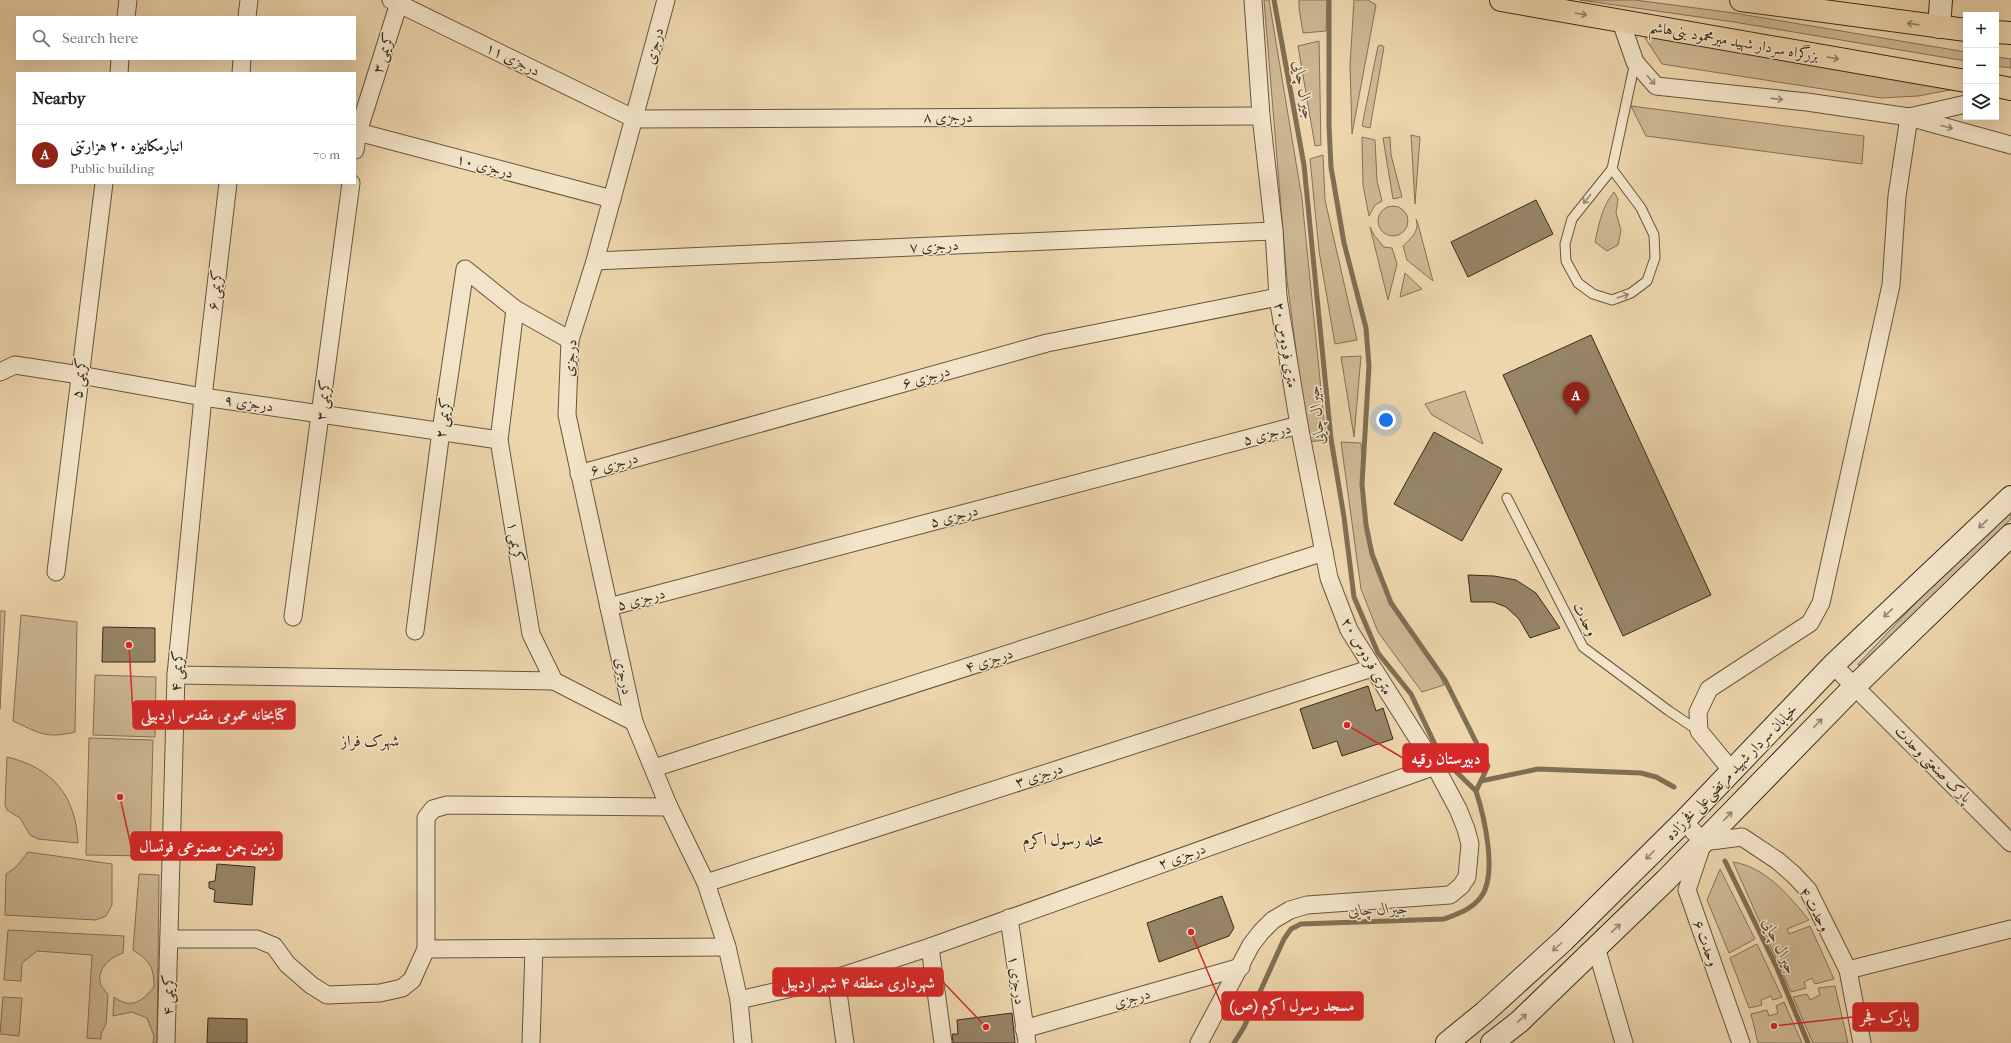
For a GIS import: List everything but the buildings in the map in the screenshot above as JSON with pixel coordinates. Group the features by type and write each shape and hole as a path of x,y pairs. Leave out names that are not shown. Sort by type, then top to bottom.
{"highway":[{"name":"بزرگراه سردار شهید میرمحمود بنی‌هاشم","path":"1501,0 1963,80"},
{"path":"1741,0 1963,30"},
{"path":"1999,32 2011,33"},
{"path":"1999,87 2011,89"}],"main road":[{"path":"1940,27 1941,0"},
{"name":"خیابان سردار شهید مرتضی‌علی فخرزاده","path":"1447,1043 1485,1012 1564,940 1684,821 1833,665 2011,497"},
{"name":"خیابان سردار شهید مرتضی‌علی فخرزاده","path":"1492,1043 1519,1022 1666,880 1855,686 2011,535"}],"street":[{"path":"126,16 128,0"},
{"path":"247,16 249,0"},
{"name":"۲۰ متری فردوس","path":"1199,1043 1241,967 1251,945 1273,920 1290,910 1308,905 1435,898 1450,895 1461,886 1467,877 1470,844 1458,809 1435,766 1349,630 1329,578 1299,426 1278,297 1274,231 1261,116 1253,0"},
{"name":"درجزی ۱۱","path":"395,2 635,119"},
{"name":"کریمی ۳","path":"356,144 358,132 395,2"},
{"name":"درجزی","path":"660,2 635,119 595,261 570,340 567,415 578,474 634,722 669,807 706,883 727,947 740,1000 743,1043"},
{"path":"1621,22 1635,62 1656,86 1807,102 1909,117 2011,145"},
{"path":"118,72 120,60"},
{"path":"241,72 242,60"},
{"path":"1999,96 2011,93"},
{"path":"1909,117 1963,105"},
{"name":"درجزی ۸","path":"635,119 1261,116"},
{"path":"1732,771 1699,731 1698,712 1709,689 1810,622 1821,603 1891,285 1897,196 1909,117"},
{"name":"درجزی ۱۰","path":"358,132 612,199"},
{"name":"کریمی ۵","path":"56,572 104,184"},
{"name":"کریمی ۶","path":"203,397 228,184"},
{"name":"کریمی ۳","path":"293,617 321,414 350,184"},
{"name":"درجزی ۷","path":"595,261 1274,231"},
{"name":"کریمی ۲","path":"415,631 441,431 465,269 516,309"},
{"name":"درجزی ۶","path":"578,474 1047,343 1278,297"},
{"path":"516,309 570,340"},
{"name":"کریمی ۱","path":"516,309 499,440 531,634 554,681"},
{"name":"درجزی ۹","path":"0,372 15,365 203,397 499,440"},
{"name":"کریمی ۴","path":"166,1043 176,675 203,397"},
{"name":"درجزی ۵","path":"609,607 1299,426"},
{"name":"درجزی ۴","path":"654,768 1324,552"},
{"name":"پارک صنعتی وحدت","path":"1833,665 2011,843"},
{"name":"درجزی ۳","path":"706,883 1372,668"},
{"path":"176,675 554,681 634,722"},
{"name":"درجزی ۲","path":"740,1000 836,978 930,947 1435,766"},
{"path":"169,939 257,939 274,946 286,964 311,985 327,995 380,993 402,988 412,980 426,949 426,818 433,808 447,805 669,807"},
{"path":"1684,821 1703,842"},
{"name":"وحدت ۴","path":"1703,842 1742,837 1778,861 1808,890 1848,970 1862,1043"},
{"name":"وحدت ۶","path":"1703,842 1687,890 1742,1043"},
{"name":"درجزی ۱","path":"1008,918 1025,1036"},
{"path":"1848,970 2011,929"},
{"path":"426,949 727,947"},
{"path":"930,947 942,1043"},
{"path":"1596,947 1624,1043"},
{"path":"531,1043 534,948"},
{"name":"درجزی","path":"1025,1036 1241,967"},
{"path":"836,978 845,1043"}],"lane":[{"path":"1612,168 1641,208 1654,235 1655,258 1647,281 1632,294 1612,300 1593,294 1578,283 1566,261 1565,244 1572,219 1612,168 1635,62"},
{"name":"وحدت","path":"1507,498 1583,647 1669,711 1699,731"}],"shaded area":[{"path":"1264,0 1269,0 1302,199 1326,440 1308,442 1287,280"},
{"path":"1299,0 1327,0 1326,31 1303,33"},
{"path":"1354,0 1368,0 1376,5 1352,134 1350,65"},
{"path":"1580,0 1635,0 1734,13 1963,51 1963,60 1734,22"},
{"path":"1636,24 1963,88 1918,96 1881,98 1662,64"},
{"path":"1319,41 1321,145 1315,146 1298,46"},
{"path":"1382,45 1384,47 1370,128 1362,126 1378,46"},
{"path":"1999,57 2011,59 2011,68 1999,66"},
{"path":"1631,106 1864,136 1862,164 1646,136"},
{"path":"1411,135 1420,137 1415,204"},
{"path":"1362,137 1375,140 1377,181 1382,201 1375,205 1369,216 1363,185"},
{"path":"1390,137 1391,155 1402,197 1393,199 1383,138"},
{"path":"1323,155 1325,200 1357,340 1335,344 1319,251 1310,159"},
{"path":"1614,192 1618,199 1616,213 1621,230 1618,245 1607,251 1595,242 1604,209"},
{"path":"1393,206 1399,207 1407,215 1407,227 1399,235 1393,236 1387,235 1379,227 1378,221 1379,215 1387,207"},
{"path":"1416,219 1433,281 1407,260 1403,246 1416,231"},
{"path":"1370,227 1374,235 1384,247 1392,248 1397,264 1388,300"},
{"path":"1405,273 1422,289 1400,297"},
{"path":"1361,356 1354,437 1341,357"},
{"path":"1465,391 1483,444 1432,415 1425,404"},
{"path":"1341,442 1361,443 1365,524 1378,574 1392,601 1434,662 1444,685 1422,692 1378,632 1361,589"},
{"path":"2011,510 2011,519 1864,665 1858,665 1926,592"},
{"path":"0,611 5,611 0,709"},
{"path":"21,615 77,622 75,732 57,735 43,734 13,721"},
{"path":"95,675 156,677 155,737 93,735"},
{"path":"89,738 153,740 150,856 86,855"},
{"path":"7,757 37,768 59,786 73,811 78,843 38,839 30,835 20,818 7,810 5,805"},
{"path":"28,852 112,864 112,905 106,916 96,920 5,915 6,874 16,867"},
{"path":"1733,862 1756,870 1766,876 1785,892 1809,920 1787,929 1789,934 1810,926 1834,979 1815,984 1812,978 1804,982 1806,988 1791,992"},
{"path":"1720,869 1755,939 1729,953 1707,900"},
{"path":"139,874 159,875 157,1043 153,1043 154,1036 147,1018 132,1012 113,1016 114,997 126,1003 136,1002 141,1000 154,987 153,974 150,965 133,950"},
{"path":"8,930 124,936 123,953 110,960 105,965 100,976 100,982 108,994 106,1024 101,1034 101,1039 87,1038 92,955 37,951 22,963 21,981 4,980"},
{"path":"1757,944 1782,997 1773,1000 1771,996 1761,1000 1762,1005 1749,1008 1730,958"},
{"path":"1835,986 1848,1043 1813,1043 1793,997 1807,994 1810,1000 1820,995 1818,988"},
{"path":"3,997 22,998 19,1036 0,1034"},
{"path":"1784,1002 1802,1043 1758,1043 1751,1014 1767,1010 1769,1016 1778,1013 1776,1006"}],"waterway":[{"name":"جیرال چایی","path":"1274,0 1304,165 1331,439 1344,517 1354,597 1378,653 1411,694 1441,757 1476,791"},
{"name":"جیرال چایی","path":"1234,1043 1244,1027 1284,939 1291,929 1301,924 1444,919 1464,911 1473,905 1481,897 1486,887 1489,874 1486,829 1476,791 1488,766 1445,680 1391,603 1372,554 1366,525 1362,484 1369,366 1366,328 1344,243 1331,167 1329,126 1329,0"},
{"name":"جیرال چایی","path":"1481,781 1538,769 1641,773 1656,777 1674,787"},
{"name":"جیرال چایی","path":"1725,861 1777,968 1808,1043"}],"place":[{"name":"انبارمکانیزه ۲۰ هزارتنی","path":"1576,415"},
{"name":"کتابخانه عمومی مقدس اردبیلی","path":"129,645"},
{"name":"دبیرستان رقیه","path":"1347,725"},
{"name":"زمین چمن مصنوعی فوتسال","path":"120,797"},
{"name":"مسجد رسول اکرم (ص)","path":"1191,932"},
{"name":"پارک فجر","path":"1774,1026"},
{"name":"شهرداری منطقه ۴ شهر اردبیل","path":"986,1027"}],"district":[{"name":"شهرک فراز","path":"370,740"},
{"name":"محله رسول اکرم","path":"1063,839"}]}
